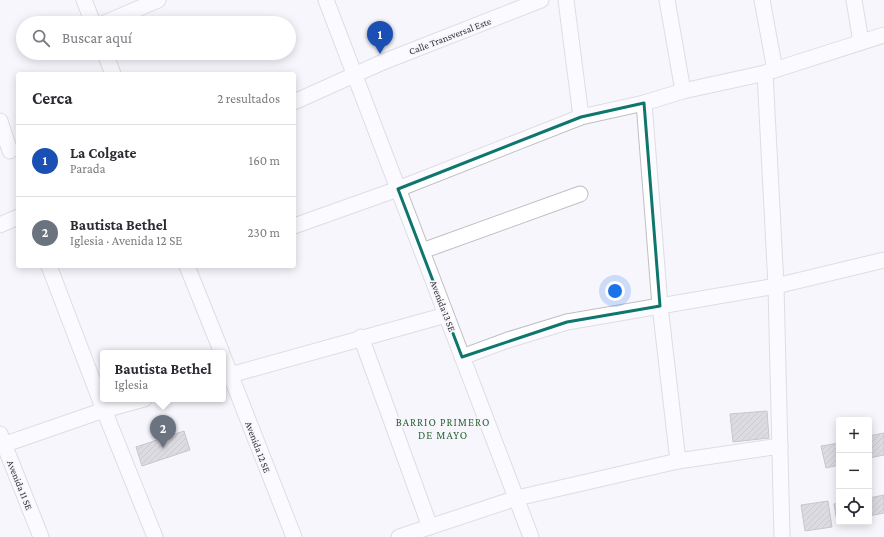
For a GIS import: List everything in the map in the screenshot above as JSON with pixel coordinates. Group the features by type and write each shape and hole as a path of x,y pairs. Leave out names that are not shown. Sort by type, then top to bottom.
{"street":[{"path":"84,0 90,16"},
{"path":"121,16 158,0"},
{"name":"Avenida 13 SE","path":"326,0 531,537"},
{"name":"Calle Transversal Este","path":"296,101 384,62 541,0"},
{"path":"566,0 581,117"},
{"path":"667,0 683,91"},
{"path":"762,0 770,72 782,537"},
{"path":"854,0 861,42"},
{"path":"296,225 398,189 581,117 644,103 683,91 770,72 884,35"},
{"path":"107,60 112,72"},
{"path":"644,103 660,306 678,461"},
{"path":"0,121 9,151"},
{"path":"422,250 580,194"},
{"path":"0,225 16,218"},
{"path":"462,357 508,340 567,322 776,286 884,260"},
{"path":"50,268 100,400"},
{"path":"188,268 221,350"},
{"path":"227,376 361,337 446,315"},
{"path":"361,337 430,527"},
{"name":"Avenida 12 SE","path":"227,376 294,537"},
{"path":"101,402 155,537"},
{"path":"1,441 133,402"},
{"name":"Avenida 11 SE","path":"1,441 41,537"},
{"path":"399,537 517,498 678,461 780,446"}],"highlighted area":[{"path":"644,103 660,306 567,322 462,357 398,189 581,117"}],"building":[{"path":"767,411 769,438 733,442 730,414"},
{"path":"184,431 190,450 142,466 136,447"},
{"path":"884,433 884,455 872,457 872,435"},
{"path":"836,444 836,466 826,468 821,446"},
{"path":"884,495 884,513 872,515 872,497"},
{"path":"828,501 832,527 805,531 801,505"},
{"path":"834,504 836,504 836,515"}],"place":[{"name":"La Colgate","path":"380,54"},
{"name":"Bautista Bethel","path":"163,448"}],"district":[{"name":"BARRIO PRIMERO DE MAYO","path":"443,428"}]}
